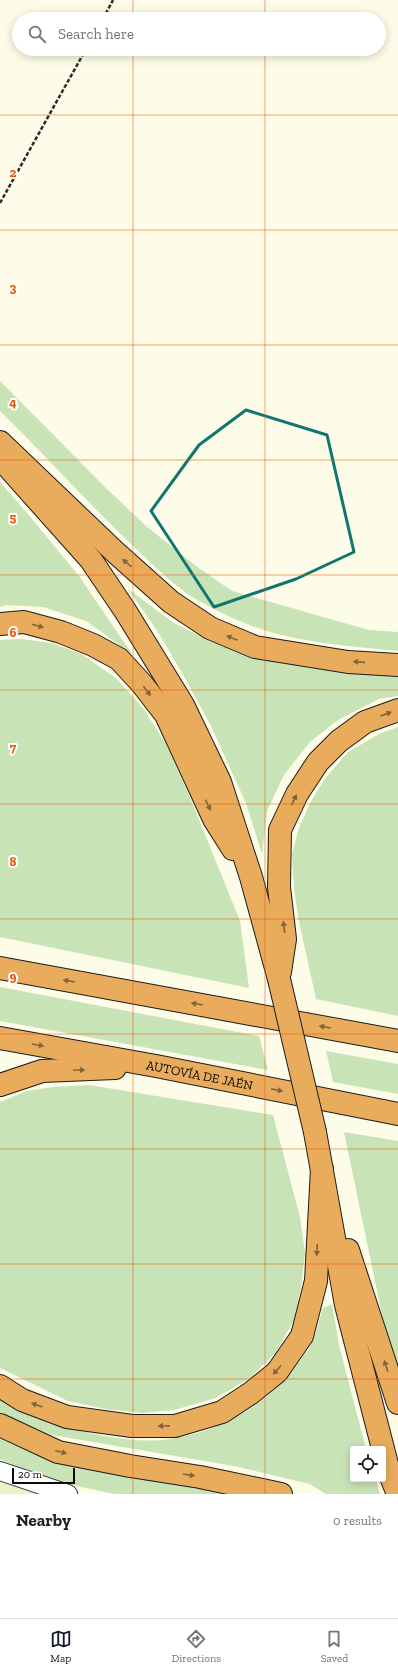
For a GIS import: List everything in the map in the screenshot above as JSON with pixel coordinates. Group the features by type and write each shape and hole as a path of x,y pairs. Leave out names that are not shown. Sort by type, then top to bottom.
{"highway":[{"path":"0,442 114,552 171,602 210,628 255,647 348,662 398,665"},
{"path":"0,458 91,560 126,612 179,699 220,782 251,877 279,979 315,1132 346,1305 389,1472 398,1494"},
{"path":"0,624 24,622 61,632 93,645 119,659 142,684 166,715 214,819 251,877"},
{"path":"279,979 285,939 279,887 280,830 297,794 318,762 339,741 365,722 398,710"},
{"path":"0,968 398,1041"},
{"path":"364,1034 398,1032"},
{"name":"AUTOVÍA DE JAÉN","path":"0,1038 156,1066 398,1114"},
{"path":"0,1084 42,1071 156,1066"},
{"path":"0,1386 22,1400 67,1417 132,1426 175,1426 222,1412 251,1393 277,1372 302,1336 316,1281 322,1169"},
{"path":"322,1169 398,1403"},
{"path":"0,1426 58,1452 130,1466 200,1477 281,1494"}],"street":[{"path":"0,1471 68,1494"}],"path":[{"path":"107,12 114,0"},
{"path":"0,203 82,56"}],"highlighted area":[{"path":"246,410 327,435 354,552 296,579 214,607 151,511 199,445"}],"green space":[{"path":"0,381 104,486 146,526 196,566 232,591 369,630 398,632 398,651 325,643 290,637 246,624 229,617 189,595 174,584 115,529 0,411"},
{"path":"0,482 79,576 132,654 86,621 43,607 6,605 0,607"},
{"path":"128,589 174,623 210,641 249,657 300,665 398,675 398,696 379,699 338,720 310,742 284,775 267,811 262,854 246,803 210,724 158,632"},
{"path":"21,639 52,643 81,654 116,678 143,708 166,744 189,795 240,921 249,988 0,937 0,640"},
{"path":"398,727 398,1016 316,999 298,917 294,889 292,854 299,828 310,803 324,780 348,752 381,733"},
{"path":"0,987 259,1036 268,1070 0,1021"},
{"path":"326,1051 398,1064 398,1094 333,1082"},
{"path":"89,1085 273,1115 300,1217 305,1253 301,1287 294,1320 276,1352 250,1378 216,1398 174,1410 142,1413 105,1409 68,1401 0,1368 0,1102 27,1091 53,1087"},
{"path":"344,1132 398,1141 398,1367 382,1315"},
{"path":"332,1304 339,1345 365,1446 350,1446 350,1482 377,1482 380,1494 326,1494 310,1484 234,1466 52,1435 0,1413 0,1399 61,1426 98,1435 125,1439 151,1441 163,1440 204,1431 242,1414 275,1390 289,1375 310,1347 314,1339 323,1308"},
{"path":"0,1438 57,1462 232,1494 114,1494 77,1486 28,1471 0,1459"},
{"path":"0,1478 43,1494 0,1494"}]}
